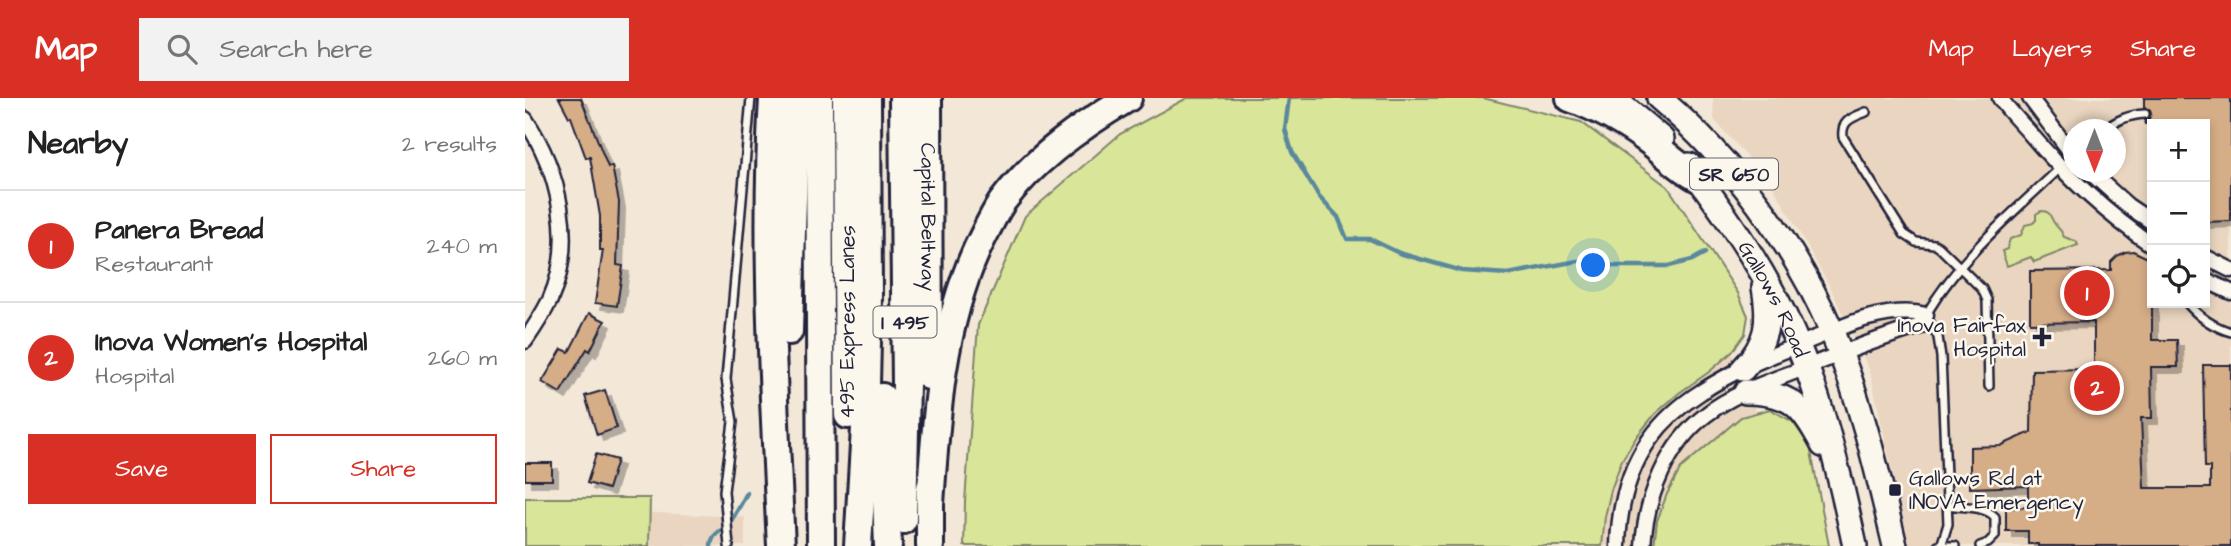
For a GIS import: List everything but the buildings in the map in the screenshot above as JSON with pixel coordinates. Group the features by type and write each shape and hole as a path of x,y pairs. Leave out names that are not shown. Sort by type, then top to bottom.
{"highway":[{"path":"773,98 769,157 771,282 782,546"},
{"path":"782,546 796,98"},
{"path":"819,98 821,546"},
{"name":"495 Express Lanes","path":"846,98 848,546"},
{"path":"857,546 867,349 867,98"},
{"path":"882,98 880,362 888,546"},
{"name":"I 495","path":"903,98 906,384 903,546"},
{"name":"Capital Beltway","path":"928,98 930,546"},
{"path":"930,504 938,412 950,330 970,266 988,227 1002,203 1045,156 1128,98"},
{"path":"1570,98 1606,113 1630,127 1680,168 1698,178"}],"main road":[{"name":"Gallows Road","path":"1613,98 1673,149 1698,178 1739,235 1782,310 1817,395 1855,546"},
{"name":"Gallows Road","path":"1658,98 1699,136 1760,206 1795,262 1832,331 1874,456 1895,546"},
{"path":"1743,369 1763,344 1767,309 1762,273"},
{"path":"1746,392 1781,396 1799,409 1816,432 1838,471"}],"street":[{"path":"2000,98 2061,168 2119,222 2147,242"},
{"path":"2030,98 2063,141"},
{"path":"525,119 544,152 555,181 562,233 560,259 551,298 525,341"},
{"path":"2101,182 2147,219"},
{"path":"2210,260 2231,270"},
{"path":"2210,282 2231,292"},
{"path":"1618,546 1624,499 1640,456 1651,438 1691,399 1743,369 1865,318 1915,312 1926,315 1921,326 1806,367 1746,392 1705,415 1677,446 1662,471 1653,493 1643,546"}],"lane":[{"path":"729,546 724,491 733,422 726,379 751,98"},
{"path":"1865,112 1847,120 1842,128 1848,146 1904,234 1916,242 1939,247 1982,289 1987,300 1989,386"},
{"path":"2123,119 2130,115 2144,114"},
{"path":"1955,546 1939,546 1948,524 1941,357 1938,337 1926,315 1958,268 2061,168"},
{"path":"2191,308 2221,329 2231,331"},
{"path":"1947,505 1980,508 1995,517 1995,536 1980,546"}],"shaded area":[{"name":"Inova Fairfax Hospital","path":"1713,98 2231,98 2231,546 1909,546 1870,372 1829,285 1773,186 1714,120"},
{"path":"1732,352 1756,411 1741,417 1681,469 1667,494 1657,521 1654,546 1602,546 1611,490 1622,460 1637,436 1655,414"},
{"path":"525,507 745,517 745,546 525,546"}],"green space":[{"path":"1187,98 1483,98 1581,122 1668,187 1738,293 1748,316 1745,334 1732,352 1655,414 1637,436 1622,460 1611,490 1602,546 964,546 978,325 1025,216 1120,134"},
{"path":"2041,211 2049,213 2064,237 2076,241 2078,245 2034,262 2031,257 2007,266 2002,251 2007,249 2010,239 2021,235 2025,225 2036,220 2036,214"},
{"path":"1770,409 1793,422 1810,446 1829,546 1654,546 1657,521 1681,468 1741,417"},
{"path":"525,498 650,498 649,546 525,546"}],"waterway":[{"path":"1289,98 1285,129 1292,152 1319,197 1338,217 1347,239 1370,239 1399,253 1462,271 1508,274 1583,260 1615,266 1669,266 1692,260 1705,253"},
{"path":"711,546 715,535 731,521 747,493"}],"place":[{"name":"Panera Bread","path":"2087,293"},
{"name":"Inova Fairfax Hospital","path":"2042,337"},
{"name":"Inova Women's Hospital","path":"2097,388"},
{"name":"Gallows Rd at INOVA Emergency","path":"1895,490"}]}
